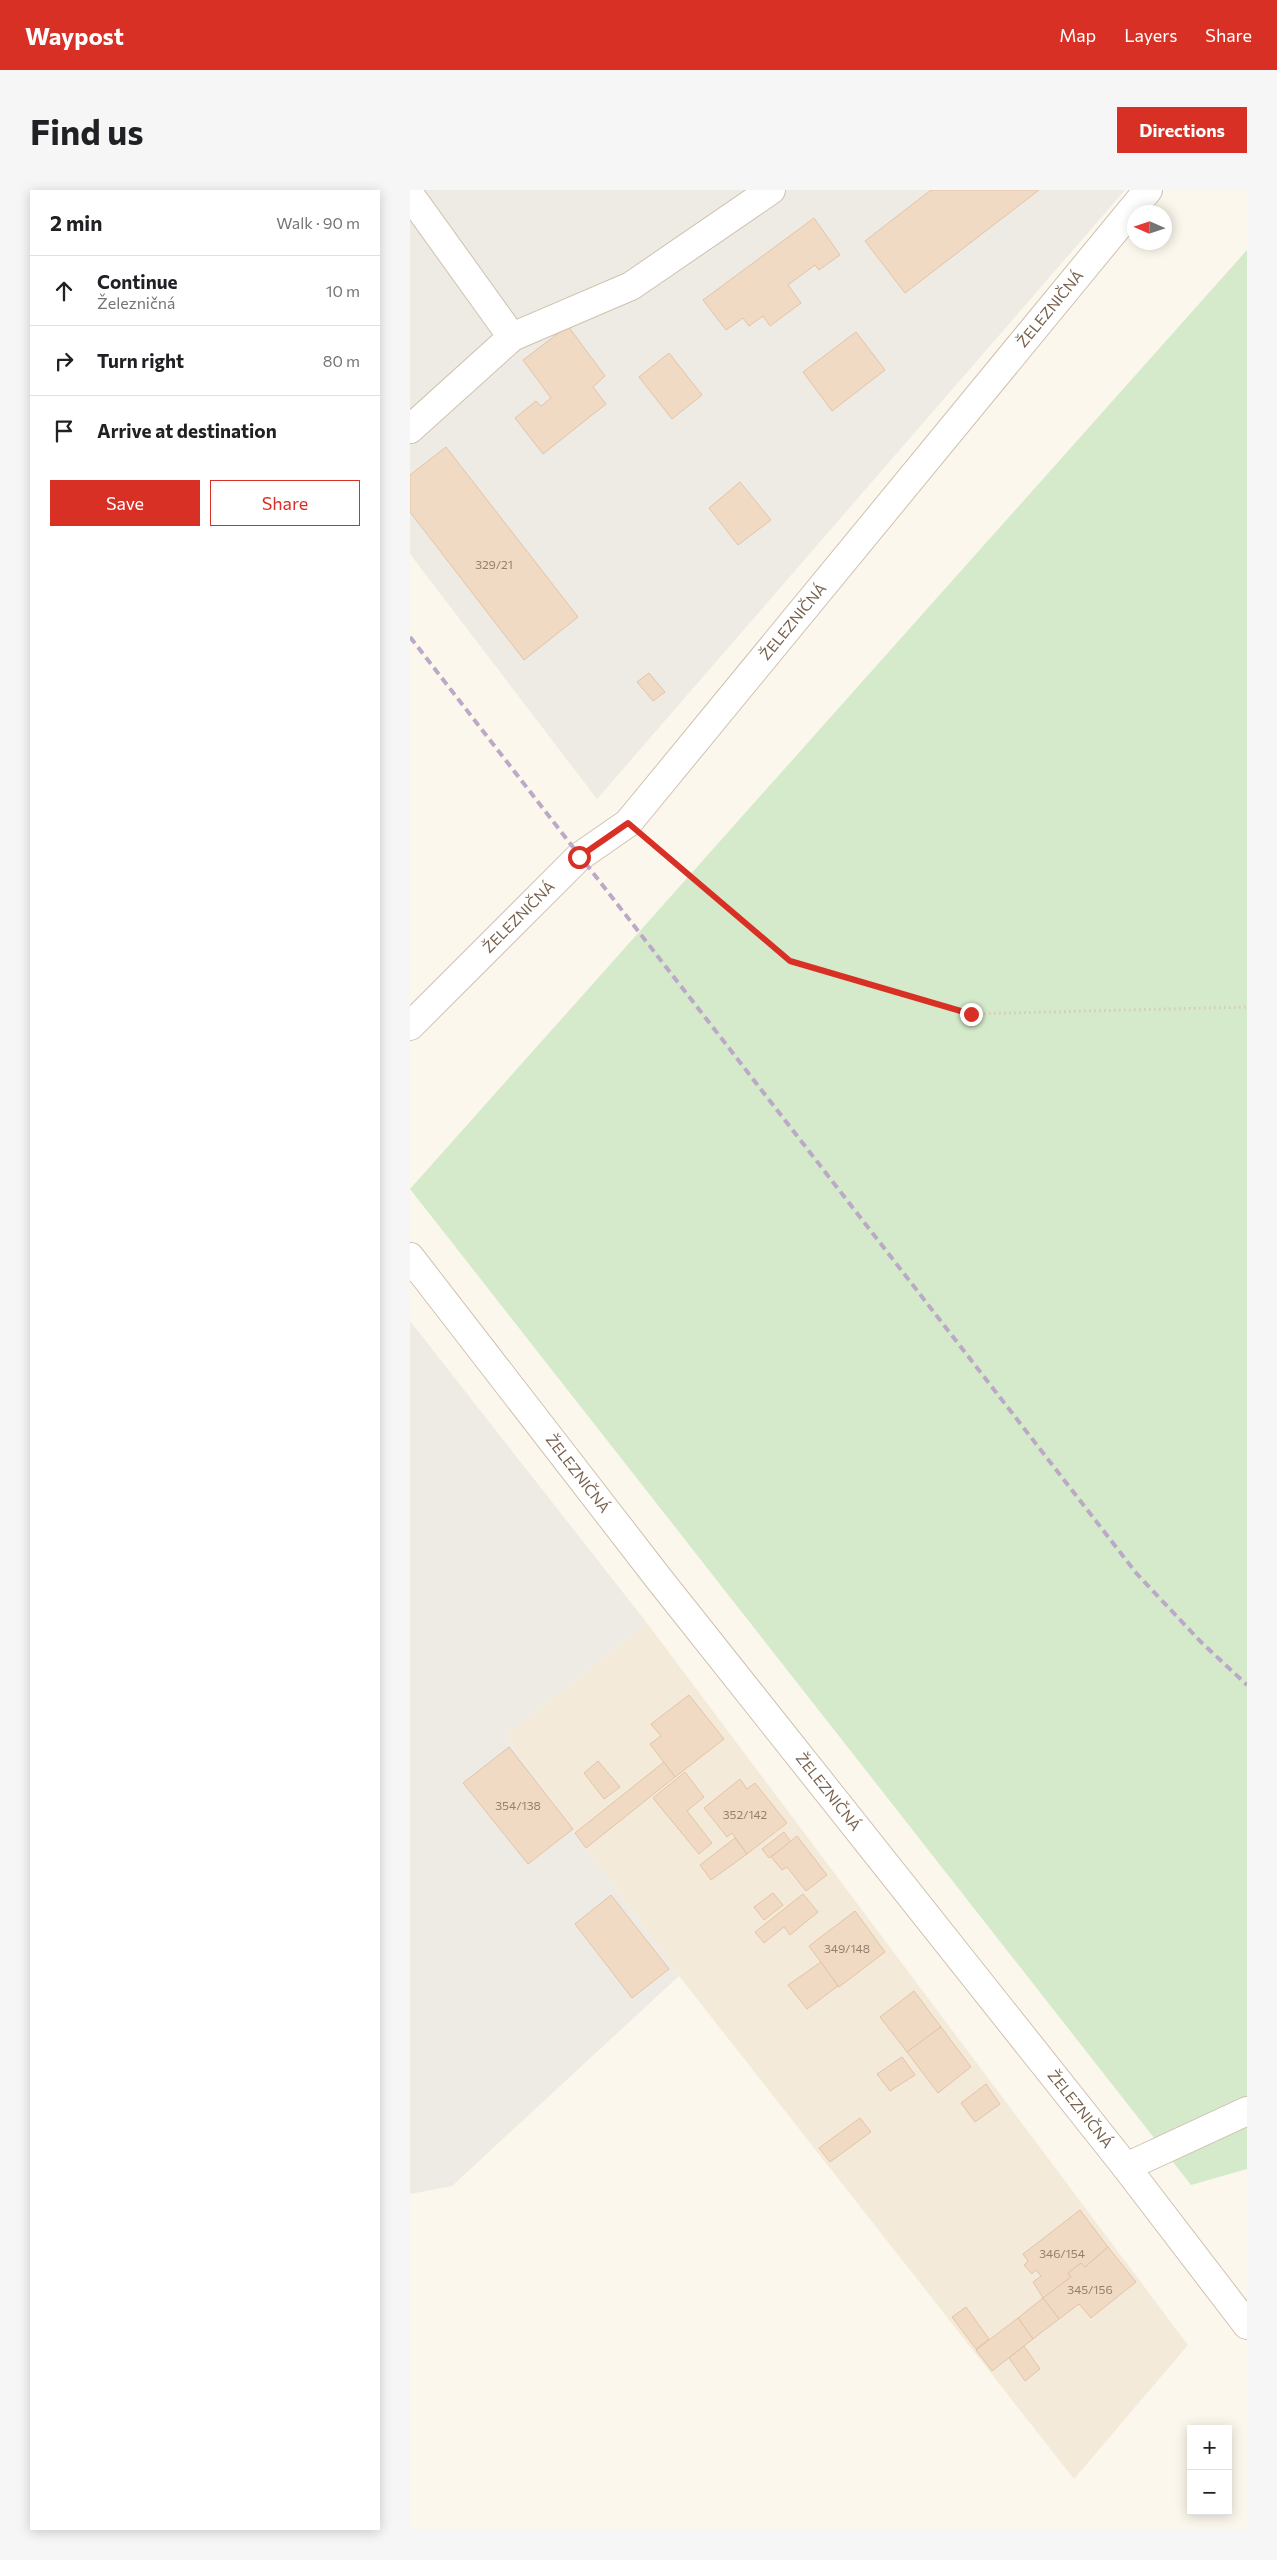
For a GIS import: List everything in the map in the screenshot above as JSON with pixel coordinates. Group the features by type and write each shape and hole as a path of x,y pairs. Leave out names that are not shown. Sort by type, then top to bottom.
{"street":[{"path":"410,429 512,337 631,286 771,190"},
{"name":"ŽELEZNIČNÁ","path":"410,1026 579,857 628,823 1148,190"},
{"path":"410,195 512,337"},
{"name":"ŽELEZNIČNÁ","path":"410,1257 659,1579 1126,2167 1247,2325"},
{"path":"1126,2167 1247,2111"}],"path":[{"path":"628,823 790,961 971,1014 1247,1007"}],"shaded area":[{"path":"410,190 1125,190 597,799 410,554"},
{"path":"410,1321 647,1623 505,1736 679,1976 452,2186 410,2194"},
{"path":"647,1623 1188,2345 1074,2479 679,1976 505,1736"}],"green space":[{"path":"1247,250 1247,2169 1191,2185 410,1189"}],"building":[{"path":"931,190 1039,190 905,293 865,241"},
{"path":"814,218 840,255 819,270 815,265 788,285 801,303 770,326 763,316 749,326 743,318 726,330 703,300"},
{"path":"568,326 605,376 593,387 606,404 543,454 515,418 536,401 541,406 551,398 523,360"},
{"path":"856,332 885,370 832,411 803,372"},
{"path":"669,353 702,395 672,419 639,377"},
{"path":"446,447 578,617 524,660 410,512 410,475"},
{"path":"740,482 771,520 738,545 709,508"},
{"path":"649,673 665,692 653,701 637,682"},
{"path":"689,1695 724,1739 675,1777 650,1744 661,1736 651,1724"},
{"path":"509,1747 573,1829 528,1864 463,1783"},
{"path":"598,1761 620,1787 604,1799 584,1773"},
{"path":"664,1762 675,1777 586,1848 575,1833"},
{"path":"685,1772 704,1797 687,1811 712,1843 699,1854 653,1798"},
{"path":"740,1779 747,1789 755,1783 787,1823 747,1854 732,1833 727,1837 704,1808"},
{"path":"784,1832 791,1842 769,1858 762,1849"},
{"path":"797,1836 827,1875 806,1891 787,1867 782,1870 771,1857"},
{"path":"735,1838 747,1854 711,1880 700,1865"},
{"path":"773,1893 783,1905 764,1920 754,1907"},
{"path":"803,1894 818,1912 790,1935 784,1927 764,1943 755,1932"},
{"path":"611,1895 669,1969 632,1998 575,1924"},
{"path":"855,1911 885,1952 839,1987 809,1946"},
{"path":"821,1962 838,1986 807,2009 788,1985"},
{"path":"914,1991 941,2027 907,2052 880,2017"},
{"path":"941,2027 971,2067 938,2093 907,2052"},
{"path":"902,2057 915,2075 890,2091 877,2074"},
{"path":"986,2084 1000,2104 975,2122 961,2103"},
{"path":"860,2118 871,2132 830,2162 819,2148"},
{"path":"1080,2210 1108,2247 1085,2267 1081,2263 1068,2273 1071,2277 1043,2298 1033,2282 1041,2276 1036,2270 1032,2274 1024,2265 1028,2261 1023,2254"},
{"path":"1108,2247 1136,2282 1091,2318 1079,2304 1059,2319 1043,2298 1071,2277 1068,2273 1081,2263 1085,2267"},
{"path":"1043,2298 1059,2319 1033,2339 1018,2318"},
{"path":"966,2307 989,2339 976,2349 952,2317"},
{"path":"1018,2318 1033,2339 992,2371 976,2350"},
{"path":"1024,2346 1040,2369 1025,2381 1009,2358"}],"railway":[{"path":"410,637 1137,1574 1200,1641 1247,1685"}],"route":[{"path":"579,857 628,823 790,961 971,1014"}]}
